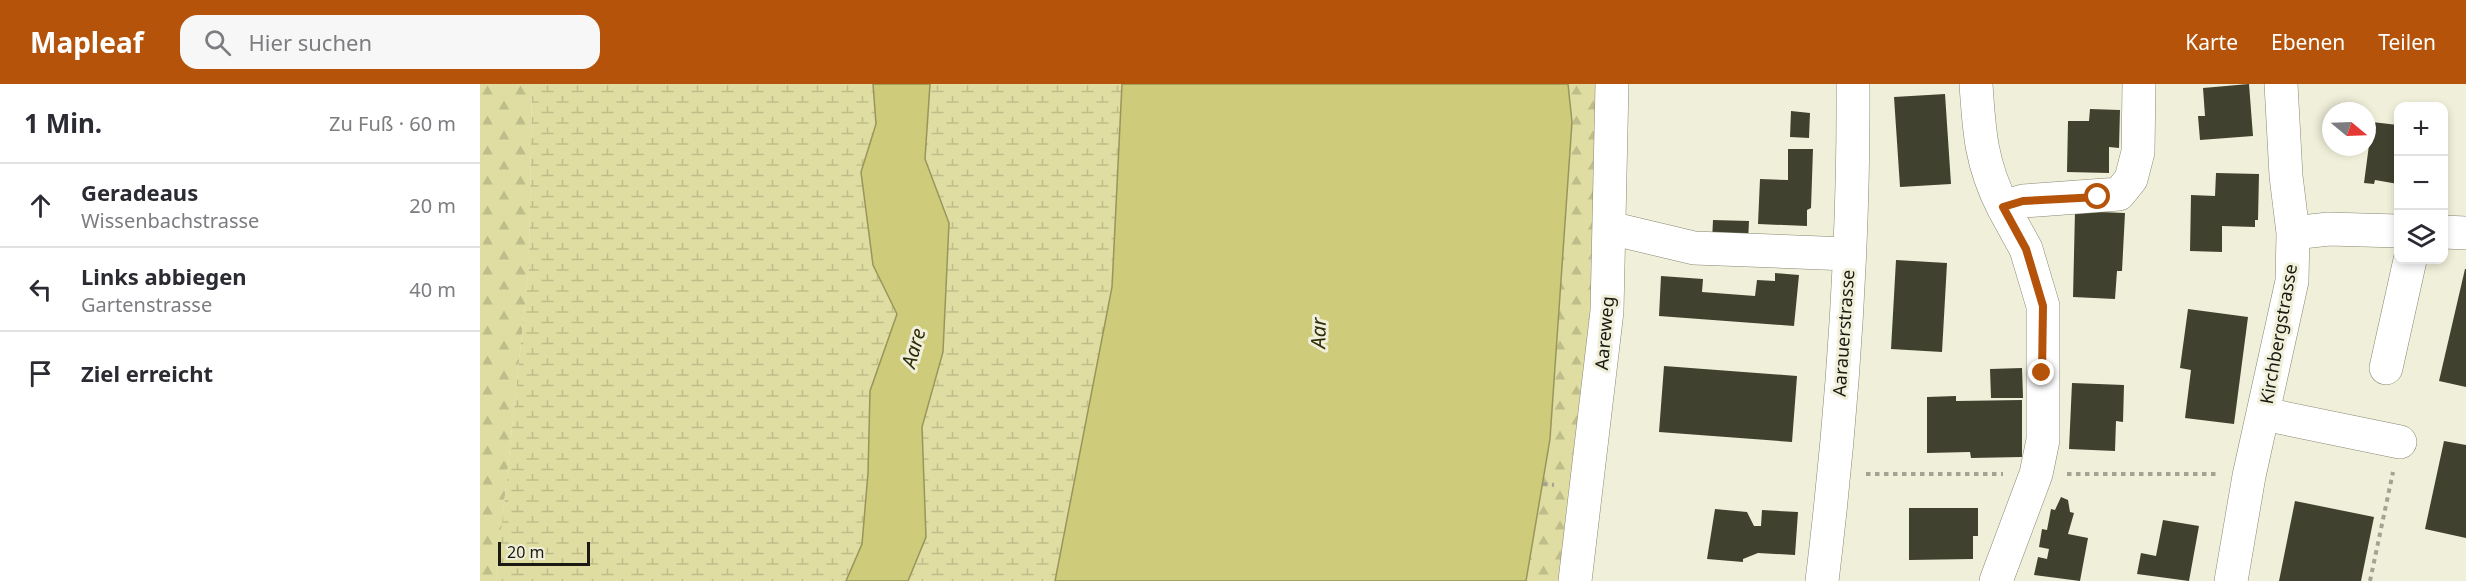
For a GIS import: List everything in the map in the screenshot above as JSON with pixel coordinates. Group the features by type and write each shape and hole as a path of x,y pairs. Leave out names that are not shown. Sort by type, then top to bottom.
{"street":[{"name":"Aareweg","path":"1575,581 1607,311 1612,84"},
{"name":"Aarauerstrasse","path":"1822,581 1843,352 1853,84"},
{"path":"1976,84 1988,179 2026,249 2043,306 2043,440 2036,474 1996,581"},
{"path":"2003,207 2023,201 2119,194 2132,179 2138,152 2139,84"},
{"name":"Kirchbergstrasse","path":"2231,581 2249,476 2292,281 2293,233 2281,84"},
{"path":"1610,228 1694,248 1848,254"},
{"path":"2293,233 2329,229 2394,231"},
{"path":"2448,232 2466,233"},
{"path":"2386,368 2409,264"},
{"path":"2264,414 2400,442"}],"path":[{"path":"2370,581 2400,442"}],"green space":[{"path":"480,84 532,84 529,266 496,581 480,581"},
{"path":"532,84 873,84 876,124 861,173 873,265 897,314 870,391 868,473 862,544 846,581 496,581 529,266"},
{"path":"930,84 1122,84 1112,287 1055,581 908,581 926,537 922,427 943,352 949,223 925,159"},
{"path":"1568,84 1604,84 1602,219 1561,581 1526,581 1550,439 1572,122"}],"water":[{"name":"Aare","path":"873,84 930,84 925,159 949,223 943,352 922,427 926,537 908,581 846,581 862,544 868,473 870,391 897,314 873,265 861,172 876,124"},
{"name":"Aar","path":"1122,84 1568,84 1572,122 1550,439 1526,581 1055,581 1112,287"}],"building":[{"path":"2249,84 2253,136 2200,140 2198,116 2205,116 2203,88"},
{"path":"1945,94 1951,184 1900,187 1894,97"},
{"path":"2090,109 2120,110 2119,148 2109,147 2109,173 2067,172 2068,121 2089,121"},
{"path":"1791,111 1810,113 1809,138 1790,137"},
{"path":"2376,122 2394,125 2394,183 2375,180 2374,184 2364,183 2368,156 2376,156"},
{"path":"1788,149 1813,149 1811,208 1807,210 1807,226 1758,224 1760,179 1788,180"},
{"path":"2216,173 2259,174 2258,220 2255,220 2255,227 2222,226 2222,252 2190,251 2191,195 2215,196"},
{"path":"2075,211 2125,213 2122,271 2117,271 2115,299 2073,297"},
{"path":"1713,220 1749,221 1748,242 1712,241"},
{"path":"1896,260 1947,263 1942,352 1891,349"},
{"path":"2466,269 2466,387 2439,381"},
{"path":"1775,273 1799,275 1794,326 1659,316 1661,276 1703,279 1702,292 1755,296 1757,280 1775,281"},
{"path":"2188,309 2248,317 2234,424 2185,418 2191,370 2180,368"},
{"path":"1664,366 1797,376 1792,442 1659,432"},
{"path":"2022,368 2023,398 1991,398 1990,369"},
{"path":"2072,383 2124,385 2123,422 2116,421 2115,451 2069,449"},
{"path":"1956,396 1956,401 2022,400 2022,457 1971,458 1970,452 1927,453 1927,397"},
{"path":"2444,441 2466,445 2466,538 2425,529"},
{"path":"2061,497 2068,500 2070,512 2074,513 2068,534 2088,538 2080,581 2034,575 2038,557 2047,559 2049,549 2039,547 2042,529 2047,530 2051,509 2055,510"},
{"path":"2295,501 2374,517 2361,581 2279,581"},
{"path":"1909,508 1978,508 1978,536 1973,536 1973,559 1909,560"},
{"path":"1715,509 1747,512 1754,526 1761,526 1762,510 1798,512 1795,555 1758,553 1743,559 1743,562 1707,559"},
{"path":"2163,520 2199,526 2189,581 2137,574 2141,553 2156,556"}],"route":[{"path":"2042,373 2043,306 2026,249 2003,207 2023,201 2098,197"}]}
